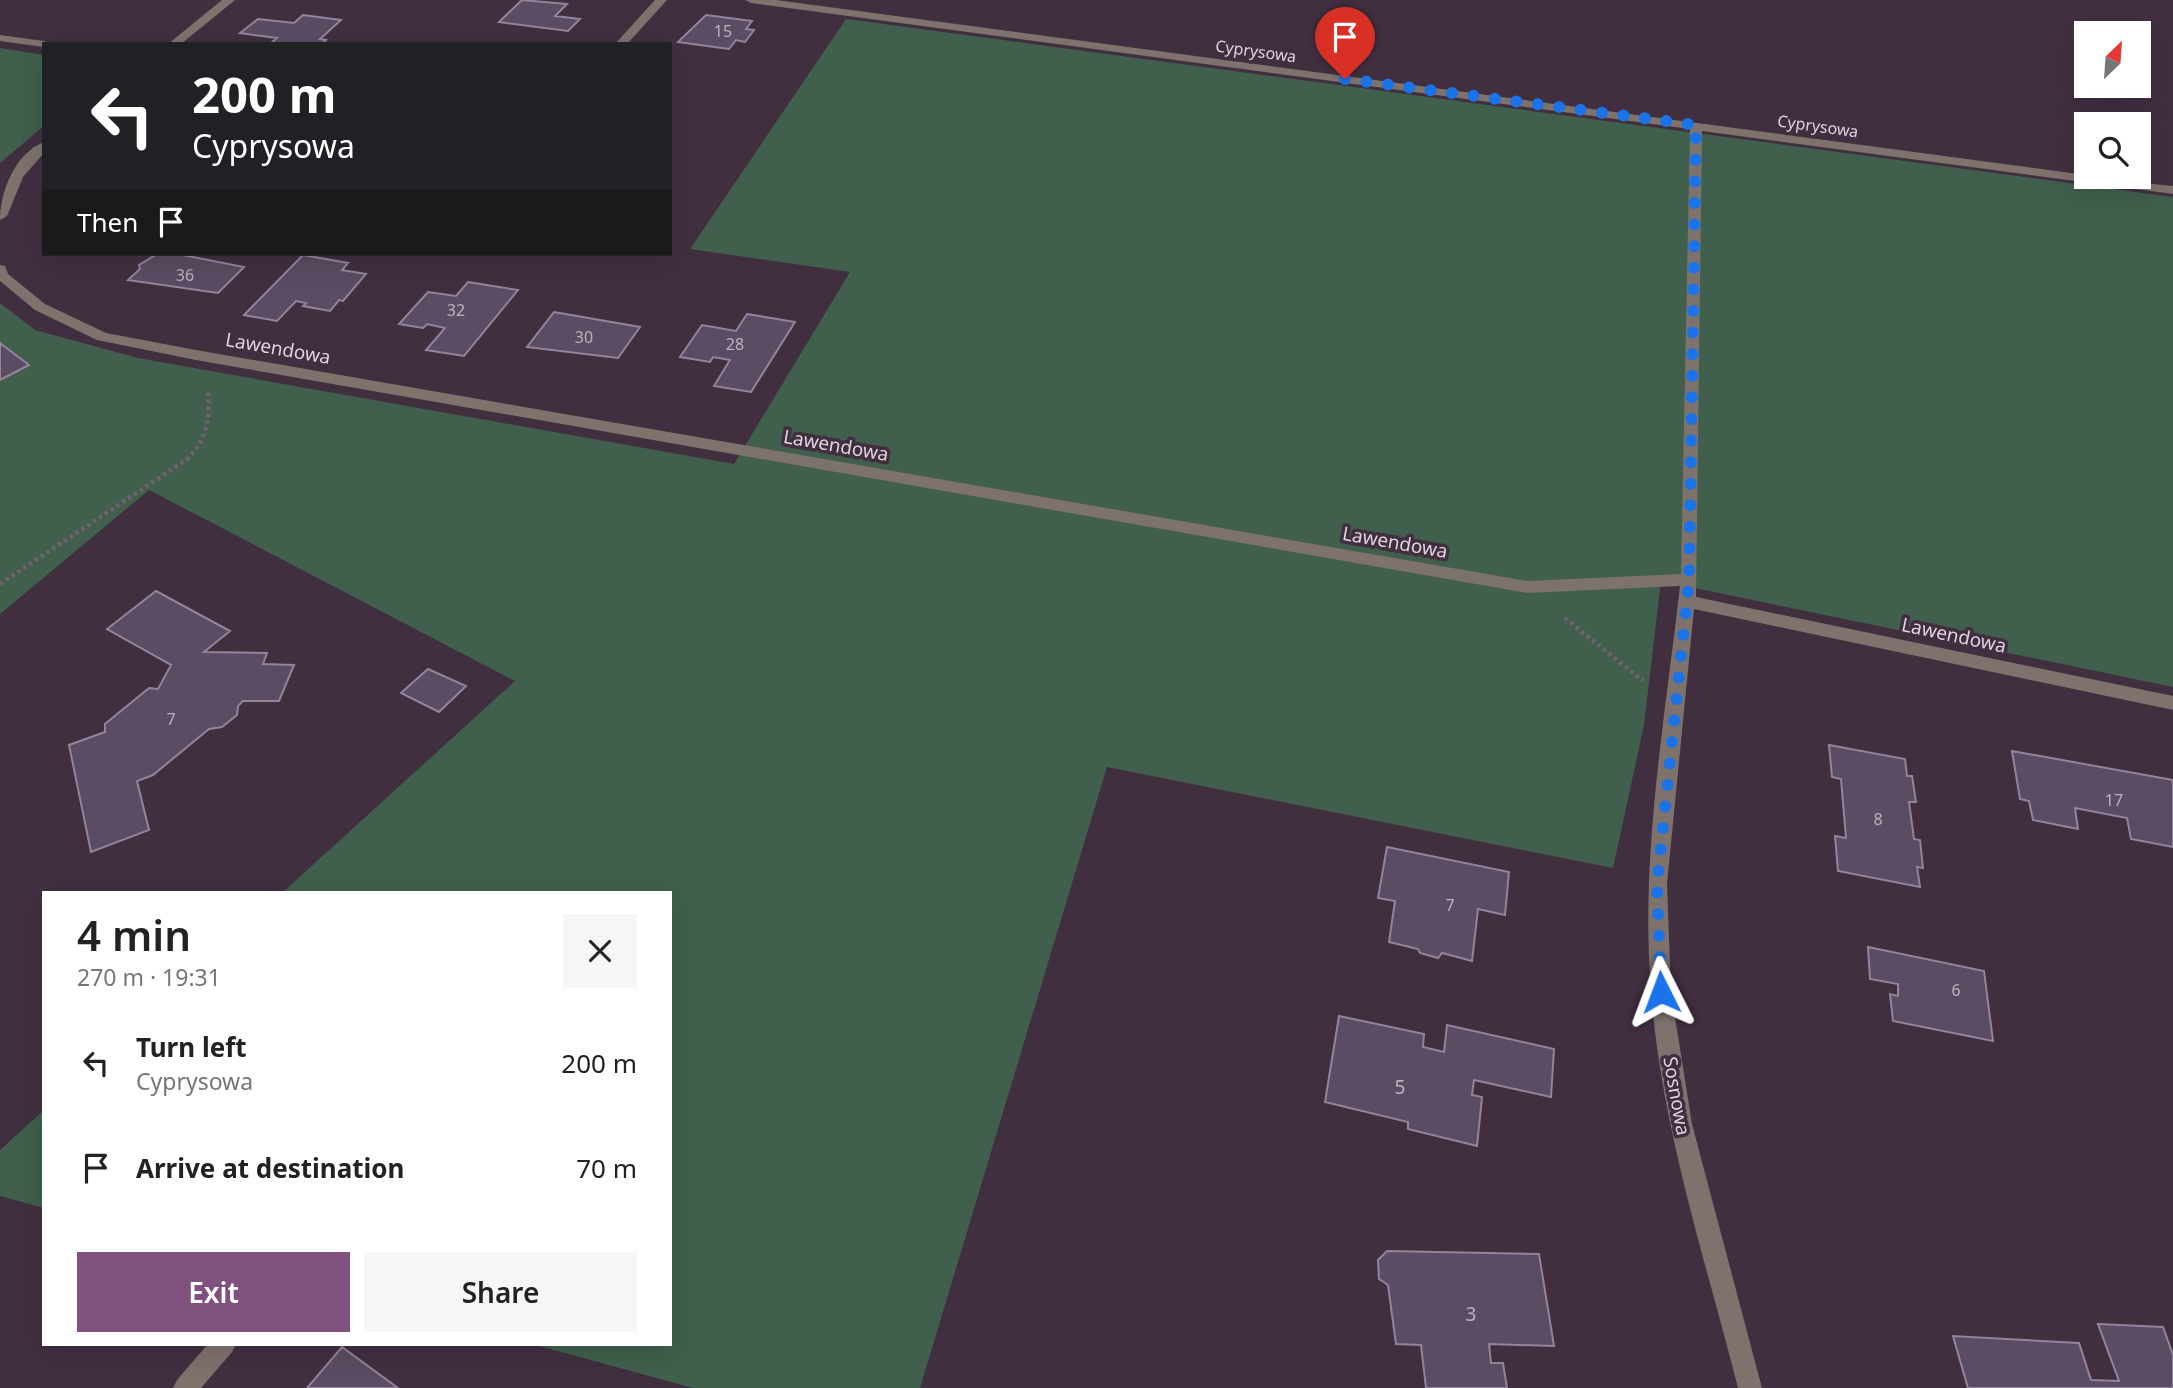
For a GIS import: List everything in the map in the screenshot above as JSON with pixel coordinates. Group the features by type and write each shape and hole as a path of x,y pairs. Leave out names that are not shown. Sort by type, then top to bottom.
{"street":[{"path":"176,42 229,0"},
{"path":"623,42 661,0"},
{"name":"Cyprysowa","path":"751,0 2173,190"},
{"path":"0,38 42,44"},
{"name":"Sosnowa","path":"1696,125 1689,580 1657,884 1661,992 1681,1125 1750,1388"},
{"path":"0,216 12,182 31,155 42,147"},
{"name":"Lawendowa","path":"0,269 1,275 40,307 102,337 221,359 1527,587 1689,580"},
{"name":"Lawendowa","path":"1686,601 2173,703"},
{"path":"185,1388 222,1346"}],"path":[{"path":"0,584 176,470 199,451 211,419 207,377 221,359"},
{"path":"1527,587 1675,707"}],"green space":[{"path":"846,19 2074,184 2074,189 2113,189 2173,197 2173,687 1661,581 1644,725 1613,868 1107,767 920,1388 693,1388 539,1346 672,1346 672,891 284,891 515,681 149,490 0,614 0,303 35,330 138,358 734,464 850,272 690,249"},
{"path":"0,48 42,55 42,128 0,163"},
{"path":"42,1112 42,1207 0,1196 0,1150"}],"building":[{"path":"522,0 567,4 555,16 580,19 568,31 499,22"},
{"path":"303,15 341,20 320,39 326,40 324,42 272,42 277,38 240,33 258,19 294,23"},
{"path":"706,15 752,21 746,29 754,30 745,42 736,40 729,49 678,42"},
{"path":"154,256 188,256 244,267 218,293 128,280 140,269 139,265"},
{"path":"302,256 348,263 342,270 366,274 343,301 339,300 330,311 303,306 306,303 296,301 277,321 244,315"},
{"path":"468,282 518,290 464,356 426,350 445,328 427,324 423,328 399,324 428,292 456,296"},
{"path":"554,312 640,327 618,358 527,347"},
{"path":"747,314 795,322 751,392 714,386 730,360 713,357 710,362 680,357 702,325 736,331"},
{"path":"0,343 29,365 0,380"},
{"path":"156,591 230,631 204,652 267,653 263,664 294,665 279,701 243,701 238,706 237,715 222,727 209,729 153,775 137,781 149,830 91,852 69,745 105,732 105,724 149,688 158,689 171,665 107,629"},
{"path":"428,669 466,686 439,712 401,693"},
{"path":"1829,745 1905,759 1907,776 1912,776 1916,802 1909,802 1914,839 1920,840 1923,868 1917,867 1920,887 1838,871 1835,836 1846,838 1841,779 1832,777"},
{"path":"2012,751 2173,780 2173,847 2131,839 2127,818 2075,808 2078,829 2033,820 2029,801 2020,799"},
{"path":"1387,847 1509,872 1505,915 1478,909 1472,961 1442,953 1438,958 1420,953 1418,949 1389,942 1395,901 1378,898"},
{"path":"1868,947 1984,971 1993,1041 1893,1021 1890,994 1898,996 1898,984 1870,979"},
{"path":"1339,1016 1424,1034 1423,1047 1444,1052 1447,1025 1554,1049 1551,1097 1474,1080 1472,1095 1482,1097 1477,1146 1408,1129 1408,1122 1325,1102"},
{"path":"1387,1251 1539,1254 1554,1346 1489,1344 1491,1363 1503,1363 1507,1388 1426,1388 1421,1345 1396,1344 1388,1285 1379,1279 1378,1260"},
{"path":"2098,1324 2163,1327 2173,1355 2173,1388 1968,1388 1953,1336 2079,1343 2091,1380 2119,1381"},
{"path":"342,1347 398,1388 307,1388"}],"route":[{"path":"1345,79 1696,125 1689,580 1657,884 1661,992"}]}
